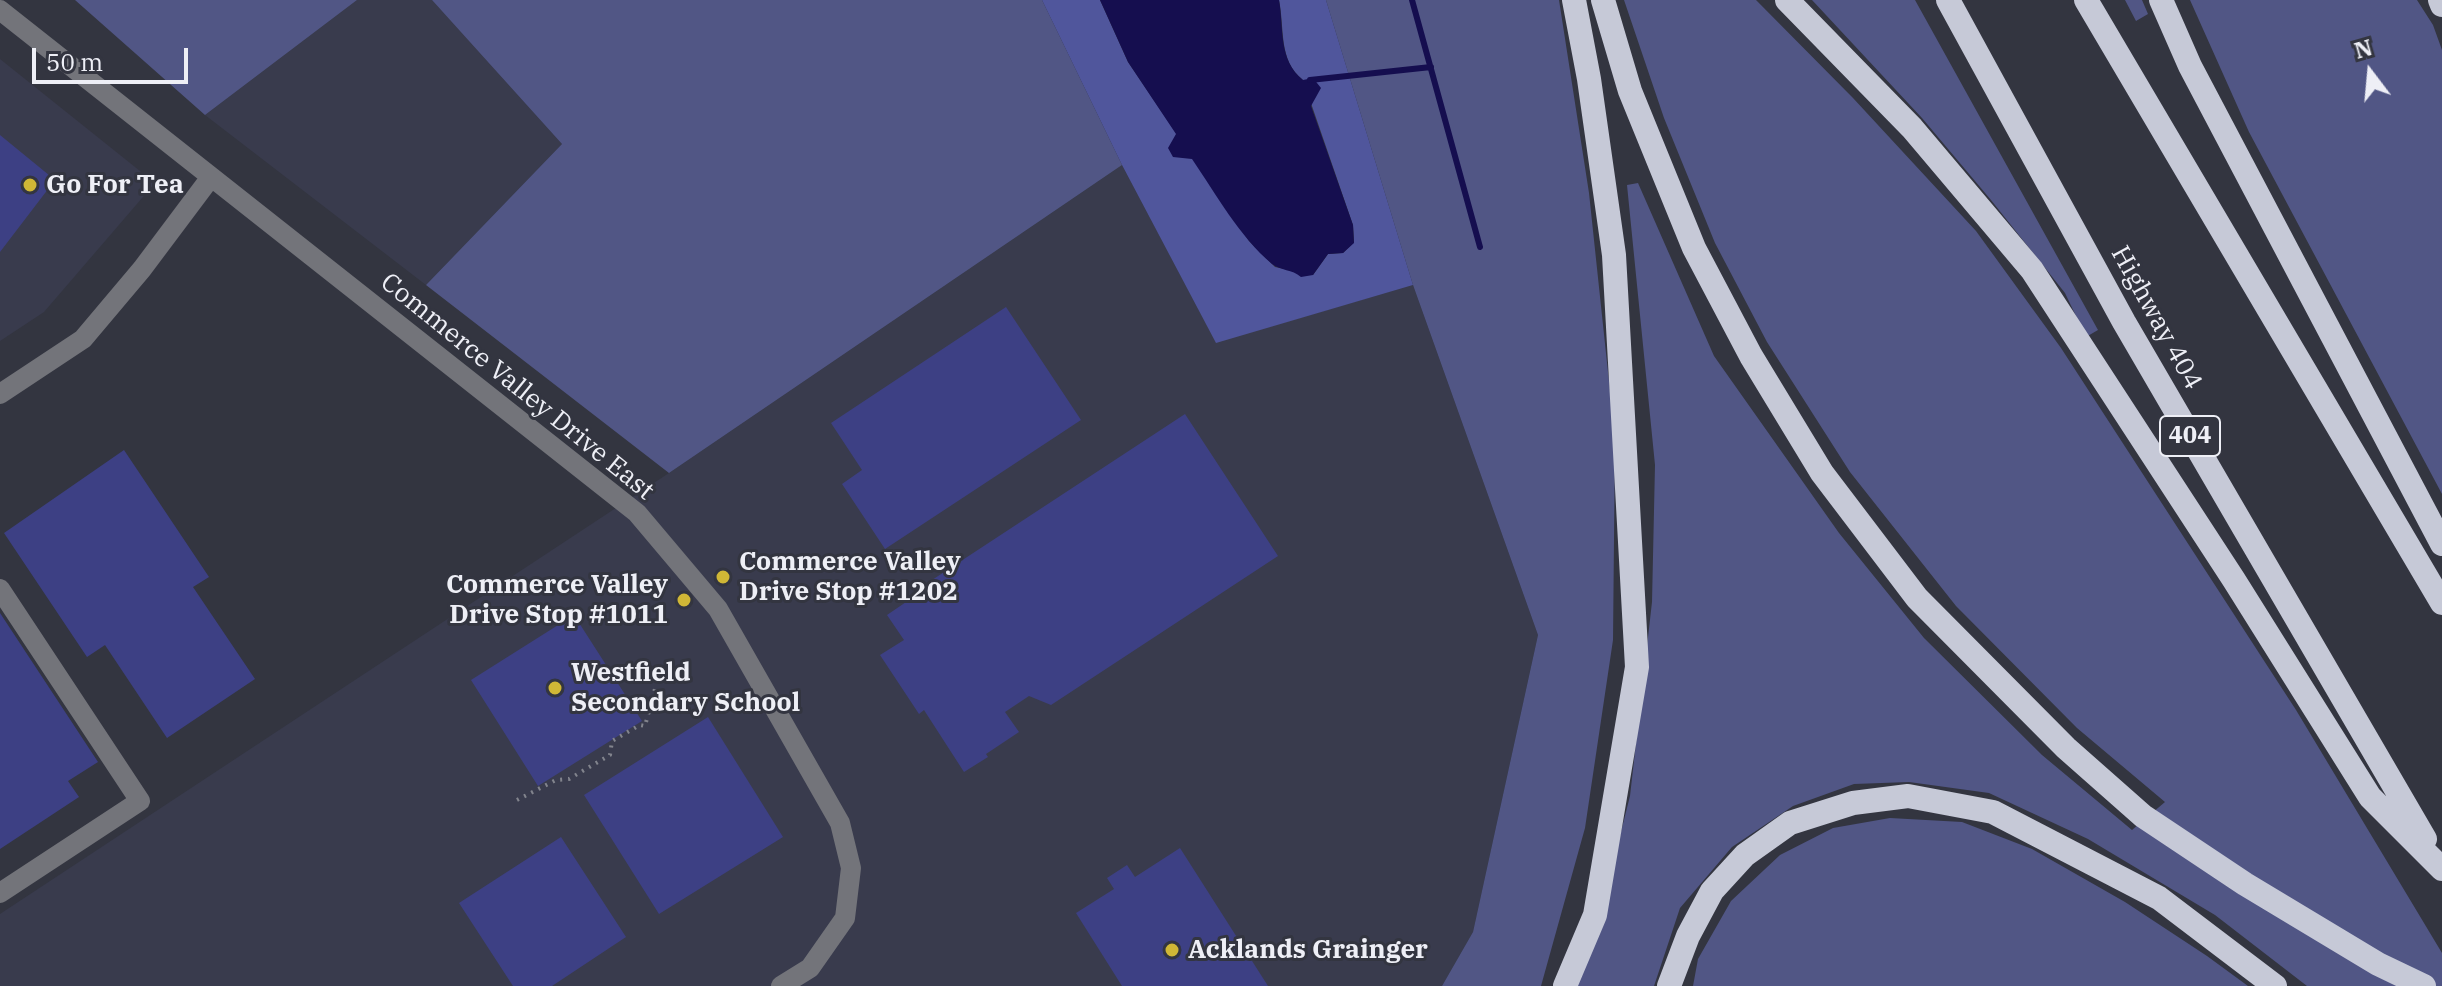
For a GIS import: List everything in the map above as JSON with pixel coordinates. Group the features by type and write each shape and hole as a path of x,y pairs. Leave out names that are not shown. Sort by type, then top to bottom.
{"highway":[{"path":"1565,986 1595,915 1637,667 1614,255 1589,79 1574,0"},
{"path":"1603,0 1630,91 1694,248 1751,356 1822,473 1917,598 2066,748 2143,816 2298,916 2378,964 2424,986"},
{"path":"1787,0 1912,128 2032,270 2370,797 2442,868"},
{"name":"Highway 404","path":"1948,0 2124,322 2442,868"},
{"path":"2086,0 2442,603"},
{"path":"2161,0 2197,80 2442,544"},
{"path":"1669,986 1688,936 1712,891 1745,855 1790,823 1853,803 1908,796 1993,812 2159,898 2275,986"}],"street":[{"name":"Commerce Valley Drive East","path":"0,10 637,513 718,609 840,823 851,868 845,918 810,968 781,986"},
{"path":"0,394 83,339 142,269 211,177"},
{"path":"0,589 140,801 0,893"}],"path":[{"path":"517,800 556,780 569,779 610,755 612,741 640,725 645,726 656,685"}],"shaded area":[{"path":"75,0 357,0 205,115"},
{"path":"357,0 432,0 562,144 426,285 205,115"},
{"path":"432,0 1042,0 1122,165 669,473 426,285 562,144"},
{"path":"1042,0 1100,0 1128,62 1249,241 1275,267 1313,275 1328,254 1343,253 1354,242 1353,225 1303,80 1286,54 1279,0 1326,0 1413,285 1216,343 1122,165"},
{"path":"1100,0 1279,0 1289,63 1303,80 1313,78 1321,88 1311,106 1353,225 1354,243 1343,253 1328,254 1313,275 1301,277 1275,266 1260,253 1192,159 1173,157 1168,148 1176,134 1128,62"},
{"path":"1326,0 1559,0 1589,193 1615,438 1613,640 1585,828 1541,986 1442,986 1473,932 1538,635 1413,285"},
{"path":"1624,0 1756,0 1853,98 1976,231 2061,348 2296,710 2442,953 2442,986 2307,986 2215,915 2088,839 1989,793 1909,782 1854,784 1793,806 1732,847 1680,908 1654,986 1576,986 1594,939 1630,796 1652,602 1655,465 1627,185 1638,183 1714,356 1839,533 1924,638 2042,755 2132,830 2165,802 2077,728 1956,606 1850,472 1767,342 1715,243 1664,118"},
{"path":"1812,0 1915,0 2098,330 2086,337 2065,293 1991,200 1922,118"},
{"path":"2125,0 2142,0 2148,14 2136,21"},
{"path":"2190,0 2417,0 2433,25 2442,50 2442,494 2249,132"},
{"path":"0,59 155,183 44,312 0,341"},
{"path":"1122,165 1216,342 1413,285 1538,635 1473,932 1442,986 0,986 0,914 669,473"},
{"path":"1890,818 1962,822 2032,849 2125,902 2248,986 1693,986 1698,959 1731,901 1780,855 1833,828"}],"building":[{"path":"0,135 55,180 0,252"},
{"path":"1006,307 1081,420 885,549 842,484 862,470 831,423"},
{"path":"1185,414 1278,556 1051,705 1029,696 1005,712 1019,732 964,772 924,710 919,714 880,655 904,640 887,615 931,585 929,582"},
{"path":"124,450 209,577 193,587 255,679 167,738 105,645 87,657 4,533"},
{"path":"0,613 98,762 68,781 79,797 0,849"},
{"path":"574,615 642,721 538,786 471,680"},
{"path":"708,717 783,837 659,914 584,795"},
{"path":"561,837 626,937 552,986 513,986 459,903"},
{"name":"Acklands Grainger","path":"1180,848 1268,986 1122,986 1076,913 1114,889 1107,878 1127,865 1135,877"}],"waterway":[{"path":"1412,0 1480,247"},
{"path":"1310,80 1431,67"}],"place":[{"name":"Go For Tea","path":"30,185"},
{"name":"Commerce Valley Drive Stop #1202","path":"723,577"},
{"name":"Commerce Valley Drive Stop #1011","path":"684,600"},
{"name":"Westfield Secondary School","path":"555,688"},
{"name":"Acklands Grainger","path":"1172,950"}]}
